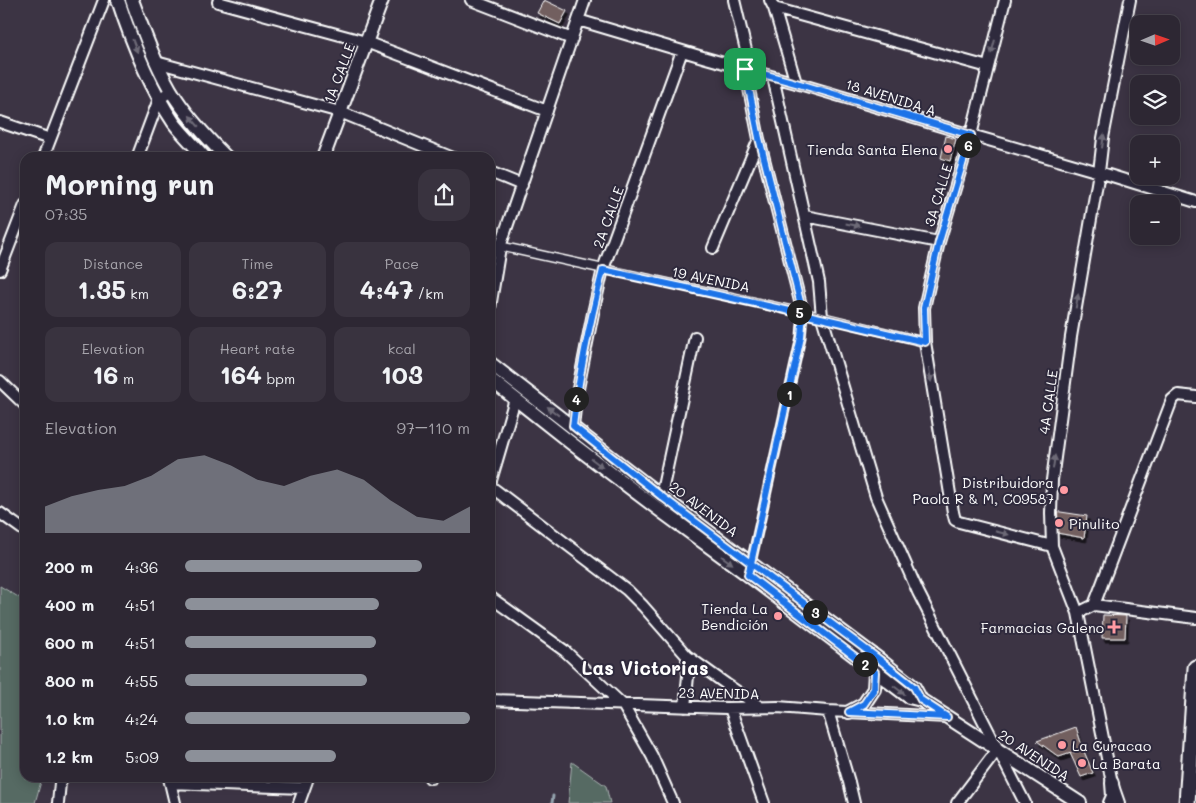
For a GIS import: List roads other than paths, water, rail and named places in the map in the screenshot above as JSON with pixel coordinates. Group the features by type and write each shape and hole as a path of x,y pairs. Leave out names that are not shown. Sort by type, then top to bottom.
{"main road":[{"path":"1187,803 1196,668"}],"street":[{"path":"45,152 104,0"},
{"path":"118,0 138,55 159,99 175,124 200,152"},
{"path":"132,0 156,62 171,91 222,152"},
{"name":"1A CALLE","path":"325,152 382,0"},
{"path":"471,0 572,39"},
{"path":"495,246 522,185 585,0"},
{"path":"734,0 759,138 803,313 801,337 749,569"},
{"name":"3A CALLE","path":"1005,0 971,135 939,242 924,308 925,342 955,520 1052,546"},
{"name":"4A CALLE","path":"1119,803 1112,783 1078,613 1052,546 1051,513 1052,480 1071,336 1103,138 1130,0"},
{"path":"218,2 366,42 547,111"},
{"path":"772,4 988,67"},
{"path":"772,4 796,83"},
{"name":"18 AVENIDA A","path":"578,20 1196,202"},
{"name":"2A CALLE","path":"573,426 582,366 603,270 682,51"},
{"path":"156,62 340,112 437,152"},
{"path":"773,77 819,282 822,318 876,497 918,592 1026,803"},
{"path":"139,152 159,99 171,91"},
{"path":"0,122 50,139"},
{"path":"713,248 759,138"},
{"path":"495,174 522,185"},
{"path":"805,216 939,242"},
{"path":"0,270 20,218"},
{"name":"19 AVENIDA","path":"495,246 803,313 925,342"},
{"path":"661,496 695,337"},
{"name":"20 AVENIDA","path":"495,367 661,496 875,672 909,697 921,700 1080,803"},
{"path":"0,381 20,400"},
{"name":"20 AVENIDA","path":"495,383 650,503 880,660 914,687 921,700"},
{"path":"1094,604 1171,402 1178,395 1196,397"},
{"path":"495,468 515,399"},
{"path":"495,489 627,590 644,606 687,656 761,708"},
{"path":"0,513 20,528"},
{"path":"495,601 570,655 624,705 652,756 673,803"},
{"path":"1078,613 1094,604 1196,618"},
{"path":"685,707 688,676 687,656"},
{"path":"849,712 864,704 874,689 875,672"},
{"name":"23 AVENIDA","path":"495,700 685,707 778,707 947,717"},
{"path":"730,708 764,803"},
{"path":"828,711 854,803"},
{"path":"957,803 998,749"},
{"path":"58,803 60,782"},
{"path":"170,782 175,803"},
{"path":"298,803 306,782"},
{"path":"1110,803 1112,783"}],"waterway":[{"path":"552,803 553,796"}],"place":[{"name":"Tienda Santa Elena","path":"948,149"},
{"name":"Distribuidora Paola R & M, C09587","path":"1064,490"},
{"name":"Pinulito","path":"1059,523"},
{"name":"Tienda La Bendición","path":"778,616"},
{"name":"Farmacias Galeno","path":"1114,627"},
{"name":"La Curacao","path":"1062,745"},
{"name":"La Barata","path":"1082,763"}],"district":[{"name":"Las Victorias","path":"645,667"}]}
